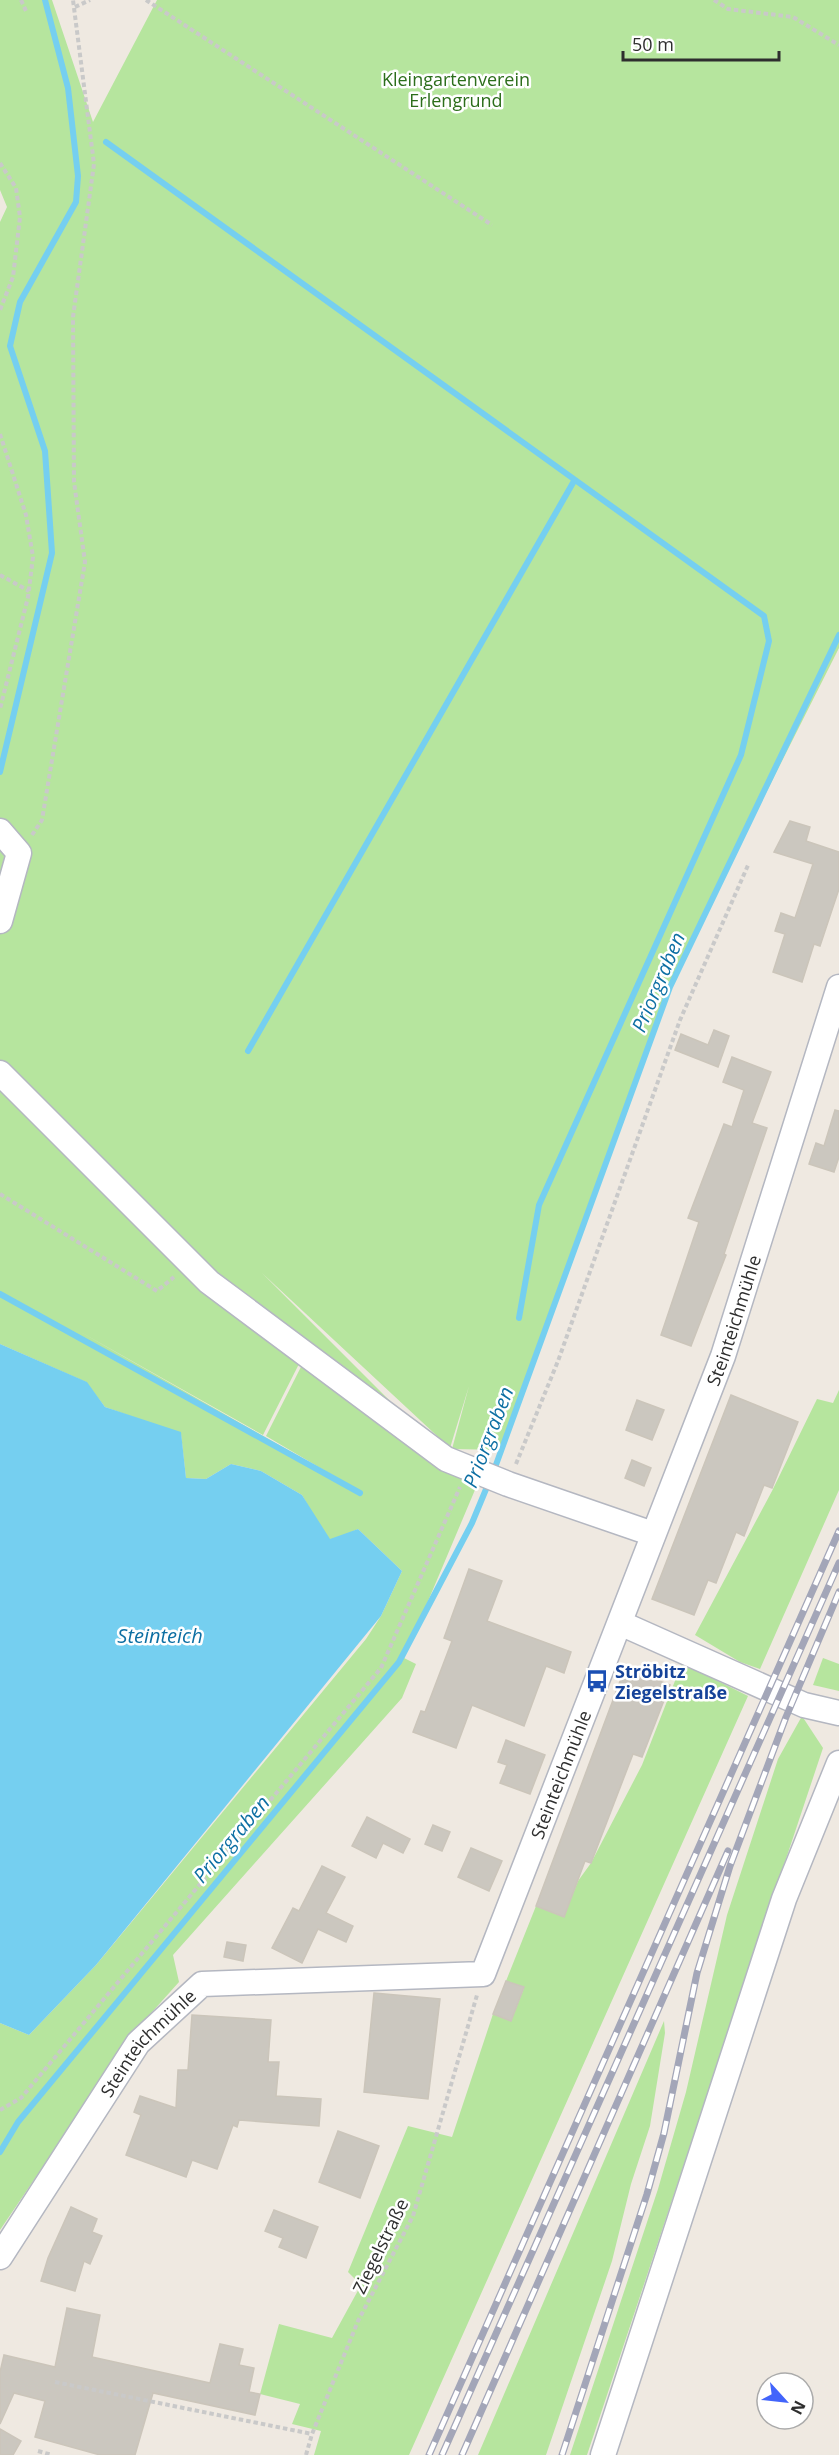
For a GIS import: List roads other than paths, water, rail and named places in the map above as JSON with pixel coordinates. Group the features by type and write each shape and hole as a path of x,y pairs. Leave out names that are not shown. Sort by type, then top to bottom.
{"street":[{"path":"0,831 20,853 0,921"},
{"name":"Steinteichmühle","path":"0,2257 138,2043 202,1984 483,1974 723,1356 839,987"},
{"path":"0,1073 209,1282 446,1459 503,1483 653,1534"},
{"path":"620,1623 804,1706 839,1713"},
{"path":"603,2455 784,1899 839,1763"}],"water":[{"name":"Steinteich","path":"0,1344 87,1382 105,1407 181,1432 186,1478 206,1479 231,1464 261,1471 302,1495 330,1539 358,1529 402,1571 381,1616 96,1965 29,2035 0,2023"}],"waterway":[{"path":"0,772 52,553 45,451 10,346 20,302 76,202 78,176 68,88 45,0"},
{"path":"106,142 764,616 769,641 741,755 539,1205 519,1318"},
{"path":"248,1051 574,481"},
{"name":"Priorgraben","path":"493,1473 670,987 839,635"},
{"path":"0,1294 360,1493"},
{"name":"Priorgraben","path":"0,2152 18,2122 399,1662 472,1523 489,1482"}],"railway":[{"path":"429,2455 839,1531"},
{"path":"442,2455 839,1563"},
{"path":"562,2455 647,2194 664,2133 697,1973 730,1866 786,1717 839,1592"},
{"path":"462,2455 728,1851"}],"place":[{"name":"Ströbitz Ziegelstraße","path":"597,1681"}],"park label":[{"name":"Kleingartenverein Erlengrund","path":"456,89"}]}
